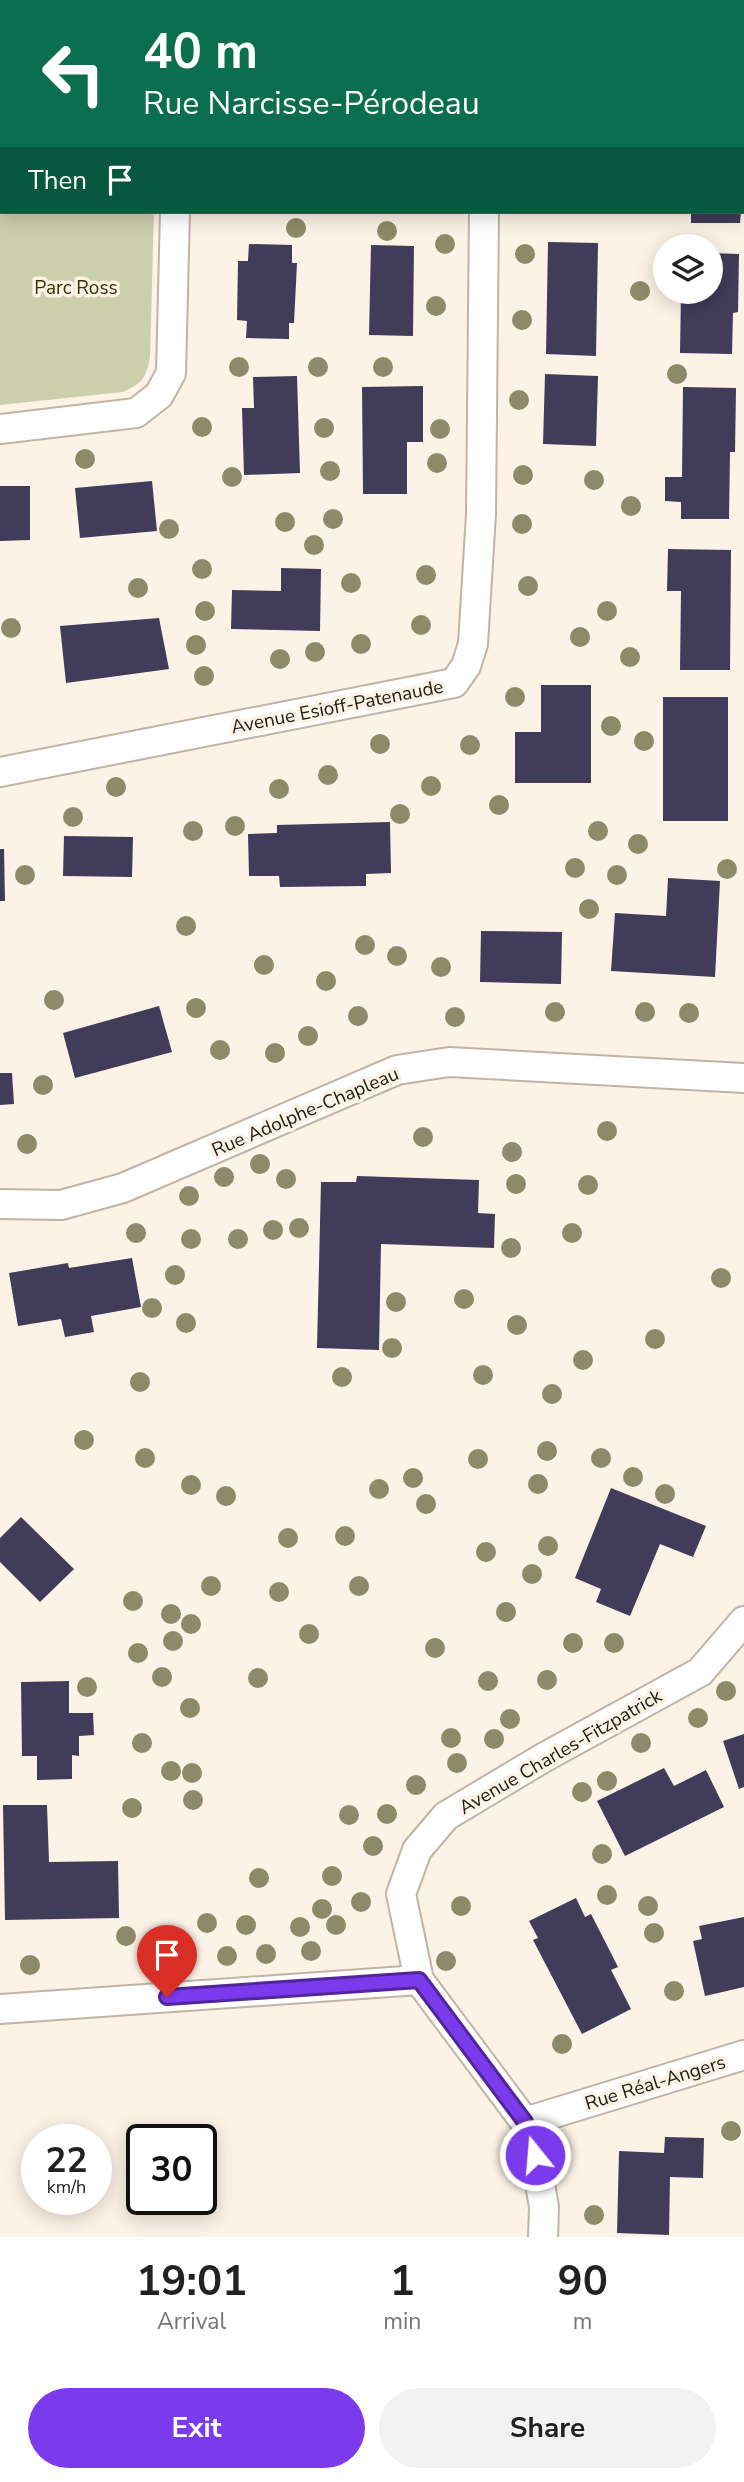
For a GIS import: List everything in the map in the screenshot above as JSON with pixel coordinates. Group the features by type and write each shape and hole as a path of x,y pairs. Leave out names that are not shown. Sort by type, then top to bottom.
{"street":[{"path":"0,429 135,412 159,395 171,373 175,214"},
{"name":"Avenue Esioff-Patenaude","path":"0,772 454,683 466,666 473,643 481,514 484,214"},
{"name":"Rue Adolphe-Chapleau","path":"0,1204 61,1205 123,1188 397,1070 449,1062 744,1078"},
{"name":"Avenue Charles-Fitzpatrick","path":"543,2237 544,2207 535,2155 525,2122 419,1980 401,1894 417,1850 446,1816 543,1758 700,1672 744,1620"},
{"path":"0,2009 419,1980"},
{"name":"Rue Réal-Angers","path":"525,2122 744,2055"}],"green space":[{"name":"Parc Ross","path":"0,214 154,214 150,357 142,379 123,392 0,405"}],"building":[{"path":"691,214 741,214 740,223 691,223"},
{"path":"548,242 598,243 596,356 546,354"},
{"path":"249,244 292,245 292,263 297,263 294,323 289,323 289,339 246,338 247,321 237,320 238,261 248,261"},
{"path":"371,245 414,246 413,336 369,335"},
{"path":"723,253 739,254 738,312 733,313 732,354 680,353 681,304 723,304"},
{"path":"545,374 598,376 596,446 543,444"},
{"path":"297,376 300,473 244,475 242,408 254,408 253,377"},
{"path":"423,386 423,442 407,442 407,494 363,494 362,387"},
{"path":"683,387 736,388 735,452 730,452 729,519 681,519 681,502 665,501 665,477 682,477"},
{"path":"152,481 157,531 80,538 75,488"},
{"path":"0,486 30,486 30,540 0,541"},
{"path":"668,549 731,550 730,670 680,670 681,591 667,591"},
{"path":"281,568 321,569 320,631 231,629 232,590 281,591"},
{"path":"159,618 169,669 66,683 60,626"},
{"path":"541,685 591,685 591,783 515,783 515,732 541,732"},
{"path":"663,697 728,697 728,821 663,821"},
{"path":"390,822 391,873 366,874 366,886 280,887 279,876 249,876 248,834 277,833 277,825"},
{"path":"64,836 133,837 132,877 63,876"},
{"path":"0,849 4,849 5,901 0,901"},
{"path":"668,878 720,881 715,977 611,971 615,913 666,916"},
{"path":"481,931 562,932 561,984 480,982"},
{"path":"159,1006 172,1052 75,1078 63,1033"},
{"path":"0,1073 12,1073 14,1104 0,1105"},
{"path":"357,1176 479,1180 478,1213 495,1214 494,1248 381,1244 379,1350 317,1348 321,1182 356,1182"},
{"path":"132,1258 141,1307 91,1316 94,1332 65,1337 61,1319 18,1326 9,1273 68,1263 69,1268"},
{"path":"611,1488 706,1526 693,1557 660,1544 630,1616 596,1602 601,1589 575,1578"},
{"path":"21,1517 74,1569 40,1602 0,1562 0,1538"},
{"path":"69,1681 69,1713 93,1713 94,1735 79,1736 79,1756 72,1755 72,1779 37,1780 37,1756 22,1756 21,1682"},
{"path":"744,1734 744,1787 739,1789 723,1741"},
{"path":"664,1768 674,1786 706,1770 724,1807 625,1856 597,1801"},
{"path":"3,1805 47,1805 49,1862 118,1861 119,1918 5,1920"},
{"path":"576,1898 585,1917 591,1914 618,1967 611,1970 631,2009 582,2034 533,1940 538,1938 529,1921"},
{"path":"744,1917 744,1987 705,1996 693,1941 702,1939 699,1926"},
{"path":"665,2137 704,2138 703,2178 670,2177 669,2235 617,2233 619,2151 664,2153"}],"route":[{"path":"167,1997 419,1980 525,2122 535,2155"}]}
